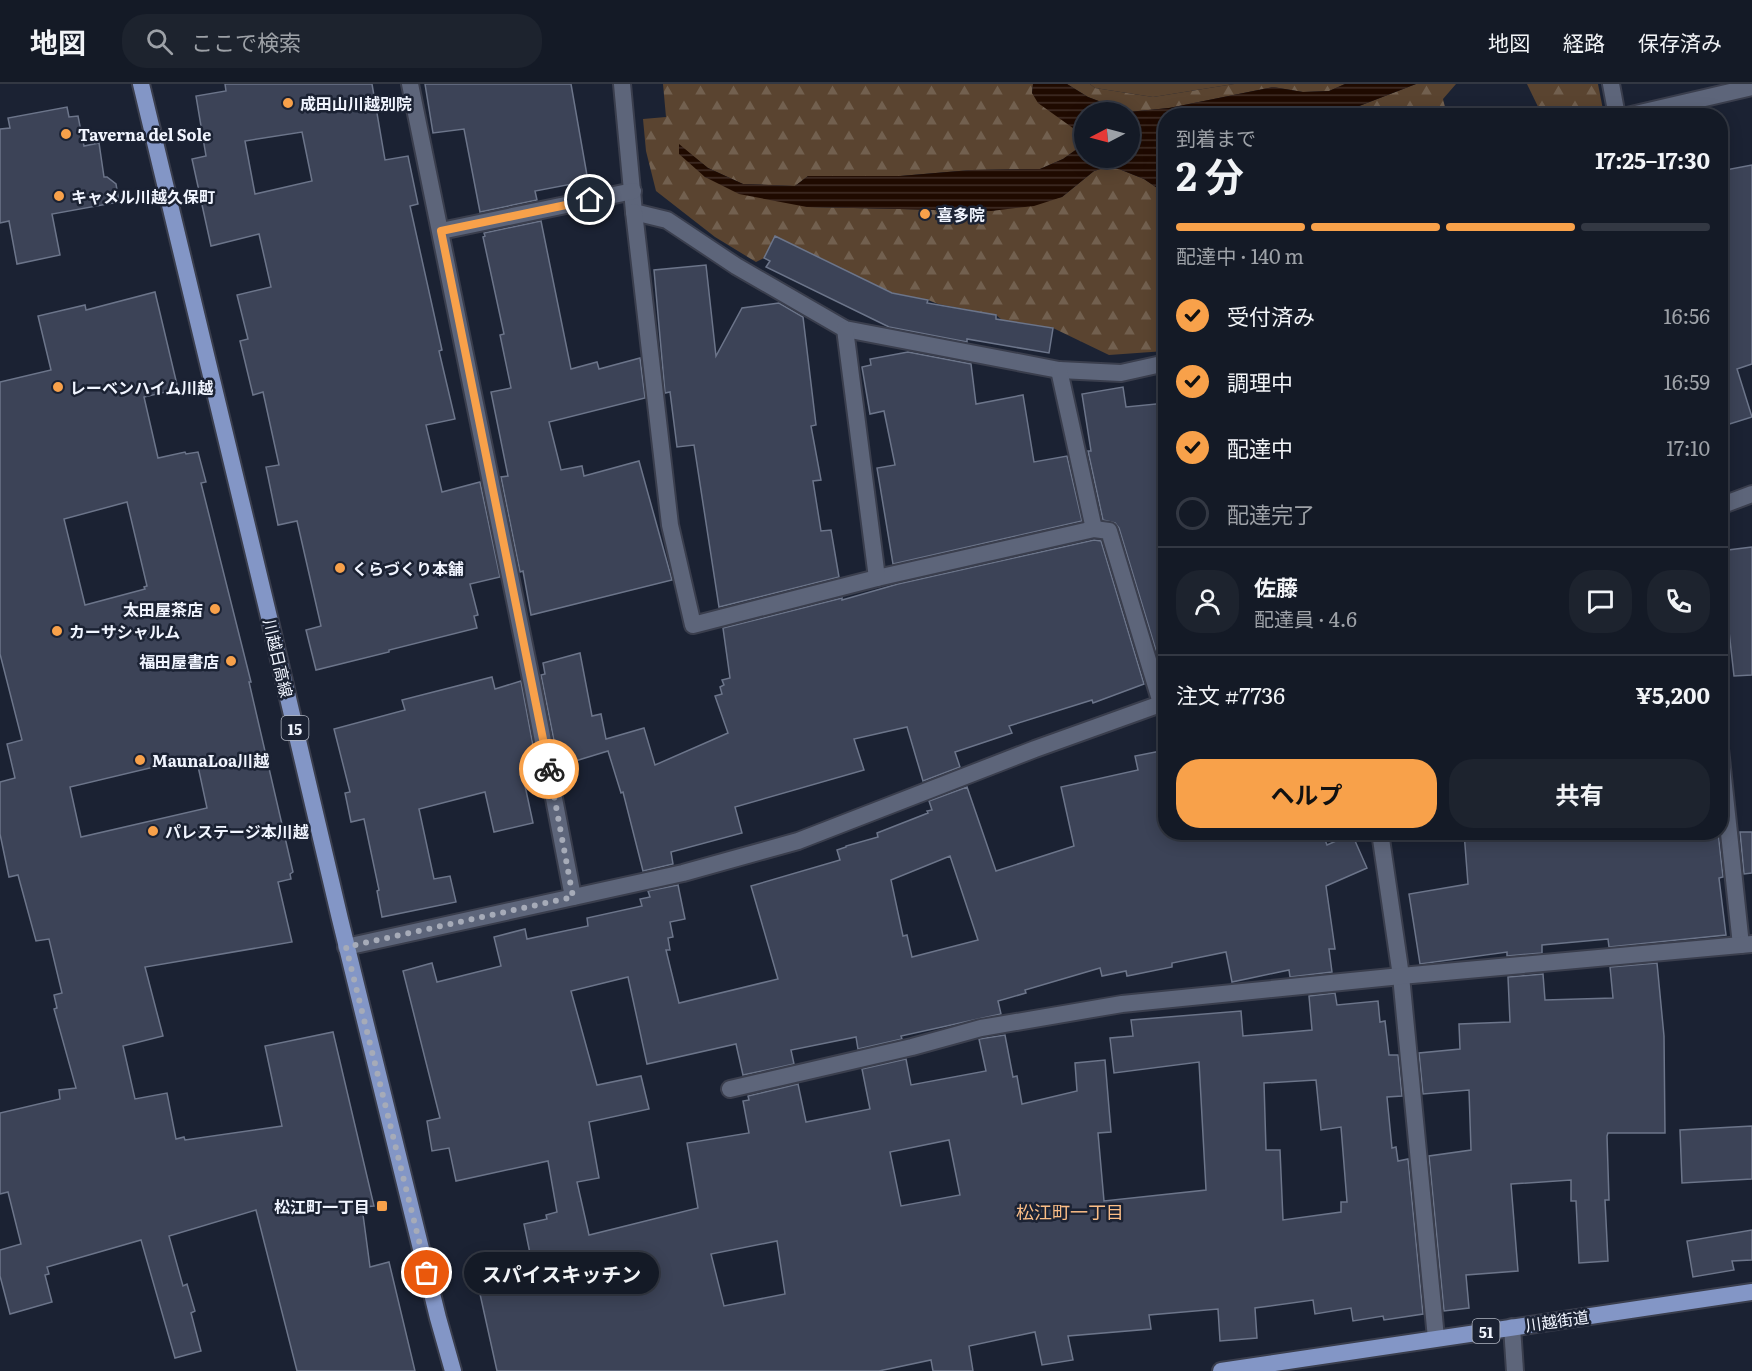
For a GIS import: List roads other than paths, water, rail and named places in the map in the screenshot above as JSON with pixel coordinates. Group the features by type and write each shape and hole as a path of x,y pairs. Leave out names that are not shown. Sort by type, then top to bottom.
{"main road":[{"name":"川越日高線","path":"141,84 270,617 346,947 453,1371"},
{"name":"川越街道","path":"1221,1371 1752,1292"}],"street":[{"path":"410,84 573,897"},
{"path":"622,84 634,212 670,525 693,625 878,578 1094,529 1109,531 1158,686"},
{"path":"1611,84 1616,108"},
{"path":"1662,108 1752,87"},
{"path":"441,231 633,191"},
{"path":"634,212 667,219 736,266 845,329 1059,370 1121,373 1158,365"},
{"path":"845,329 878,578"},
{"path":"1059,370 1094,529"},
{"path":"1728,503 1752,494"},
{"path":"346,947 683,873 798,841 1158,704"},
{"path":"730,1089 912,1047 981,1028 1122,1004 1747,944 1728,807"},
{"path":"1381,840 1401,976 1436,1338"},
{"path":"1512,1327 1515,1371"}],"place":[{"name":"成田山川越別院","path":"288,103"},
{"name":"Taverna del Sole","path":"66,134"},
{"name":"キャメル川越久保町","path":"59,196"},
{"name":"喜多院","path":"925,214"},
{"name":"レーベンハイム川越","path":"58,387"},
{"name":"くらづくり本舗","path":"340,568"},
{"name":"太田屋茶店","path":"215,609"},
{"name":"カーサシャルム","path":"57,631"},
{"name":"福田屋書店","path":"231,661"},
{"name":"MaunaLoa川越","path":"140,760"},
{"name":"パレステージ本川越","path":"153,831"},
{"name":"松江町一丁目","path":"382,1206"},
{"name":"スパイスキッチン","path":"427,1273"}],"district":[{"name":"松江町一丁目","path":"1070,1211"}]}
